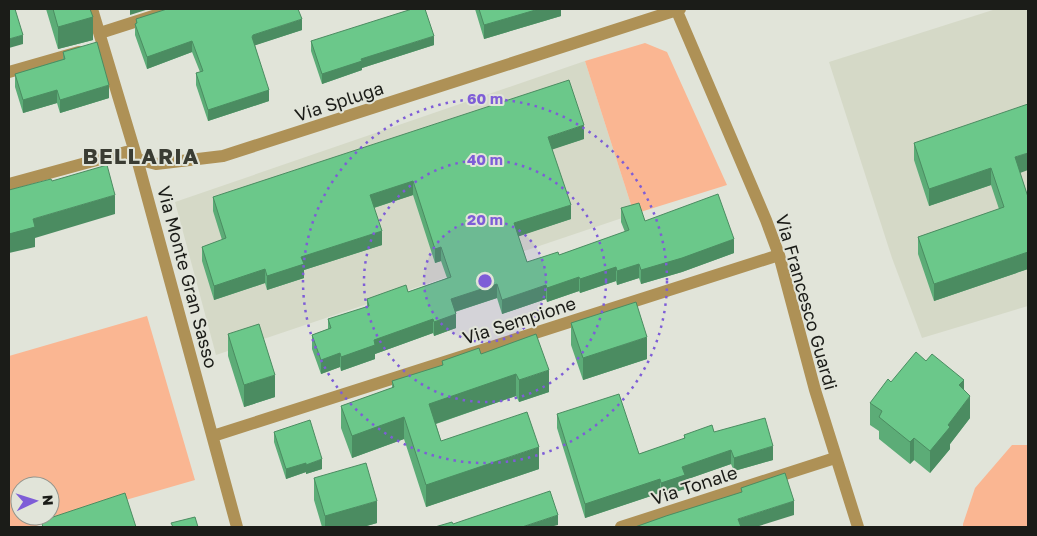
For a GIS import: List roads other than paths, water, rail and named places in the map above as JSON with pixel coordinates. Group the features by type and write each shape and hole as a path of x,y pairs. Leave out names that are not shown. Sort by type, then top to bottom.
{"street":[{"name":"Via Monte Gran Sasso","path":"92,9 137,159 237,527"},
{"path":"9,72 101,39 175,9"},
{"name":"Via Spluga","path":"9,184 126,152 137,159 156,164 204,159 232,153 677,9"},
{"name":"Via Francesco Guardi","path":"677,9 779,255 815,390 858,527"},
{"name":"Via Sempione","path":"213,436 779,255"},
{"name":"Via Tonale","path":"621,527 836,458"}],"district":[{"name":"BELLARIA","path":"141,155"}]}
